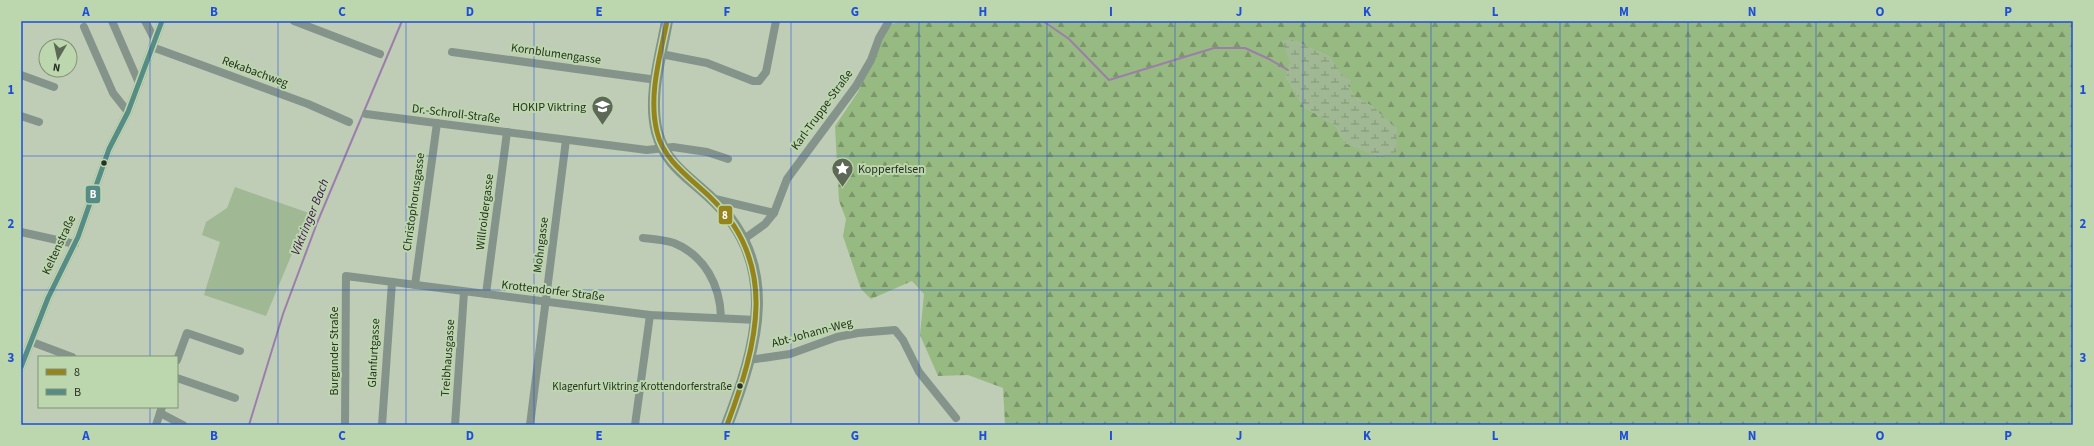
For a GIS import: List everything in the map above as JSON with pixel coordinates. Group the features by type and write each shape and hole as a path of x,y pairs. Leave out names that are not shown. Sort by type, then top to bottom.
{"street":[{"path":"112,21 139,83"},
{"path":"145,21 154,43"},
{"name":"Keltenstraße","path":"21,367 27,346 48,298 76,244 109,149 128,112 162,21"},
{"path":"294,21 380,54"},
{"path":"667,21 654,98 655,122 662,148 670,162 726,213 744,239 756,276 758,301 757,320 749,360 727,425"},
{"path":"661,54 707,63 753,81 759,81 766,72 776,21"},
{"name":"Karl-Truppe-Straße","path":"744,239 765,224 774,213 787,179 856,86 870,60 878,38 889,21"},
{"path":"84,27 113,93 128,112"},
{"name":"Rekabachweg","path":"154,43 308,104 349,122"},
{"name":"Kornblumengasse","path":"452,52 657,80"},
{"path":"21,75 54,87"},
{"name":"Dr.-Schroll-Straße","path":"366,114 648,150 673,147 707,152 728,159"},
{"path":"21,116 39,122"},
{"name":"Christophorusgasse","path":"415,285 437,123"},
{"name":"Willroidergasse","path":"486,294 508,132"},
{"name":"Mohngasse","path":"530,425 566,140"},
{"path":"711,198 774,213"},
{"path":"21,232 76,244"},
{"path":"643,238 673,243 693,254 708,269 718,290 721,317"},
{"name":"Krottendorfer Straße","path":"346,276 650,315 721,317 757,320"},
{"name":"Burgunder Straße","path":"345,425 346,276"},
{"name":"Glanfurtgasse","path":"382,425 392,282"},
{"name":"Treibhausgasse","path":"455,425 464,292"},
{"path":"635,425 650,315"},
{"name":"Abt-Johann-Weg","path":"749,360 790,354 837,337 858,333 895,330 903,340 919,372 956,418"},
{"path":"178,357 187,333 240,351"},
{"path":"27,346 68,356"},
{"path":"178,378 236,398"},
{"path":"156,425 161,410 183,425"}],"green space":[{"path":"901,21 2073,21 2073,425 1005,425 1003,388 968,375 938,376 920,335 924,294 912,281 871,299 861,289 843,236 846,219 839,201 835,126 858,92 889,25","holes":["1291,39 1330,57 1355,97 1372,106 1382,117 1346,144 1335,125 1304,107 1286,77 1290,64"]},
{"path":"1291,39 1330,57 1344,77 1350,79 1352,82 1348,85 1355,97 1372,106 1397,129 1396,152 1380,157 1346,144 1335,125 1304,107 1286,77 1290,64 1282,40"},
{"path":"235,187 309,213 266,316 204,295 220,242 202,235 206,222 227,208"}],"waterway":[{"name":"Viktringer Bach","path":"249,425 283,314 317,223 402,21"},
{"path":"1043,21 1069,39 1109,80 1214,48 1245,48 1288,70"}],"transit line":[{"name":"B","path":"21,367 48,298 78,237 109,149 128,112 162,21"},
{"name":"8","path":"667,21 658,62 654,91 655,118 660,142 665,152 678,168 710,197 732,223 746,250 754,277 756,306 753,335 747,365 727,425"}],"place":[{"name":"HOKIP Viktring","path":"602,126"},
{"name":"Kopperfelsen","path":"842,188"},
{"name":"Klagenfurt Viktring Krottendorferstraße","path":"740,386"}]}
